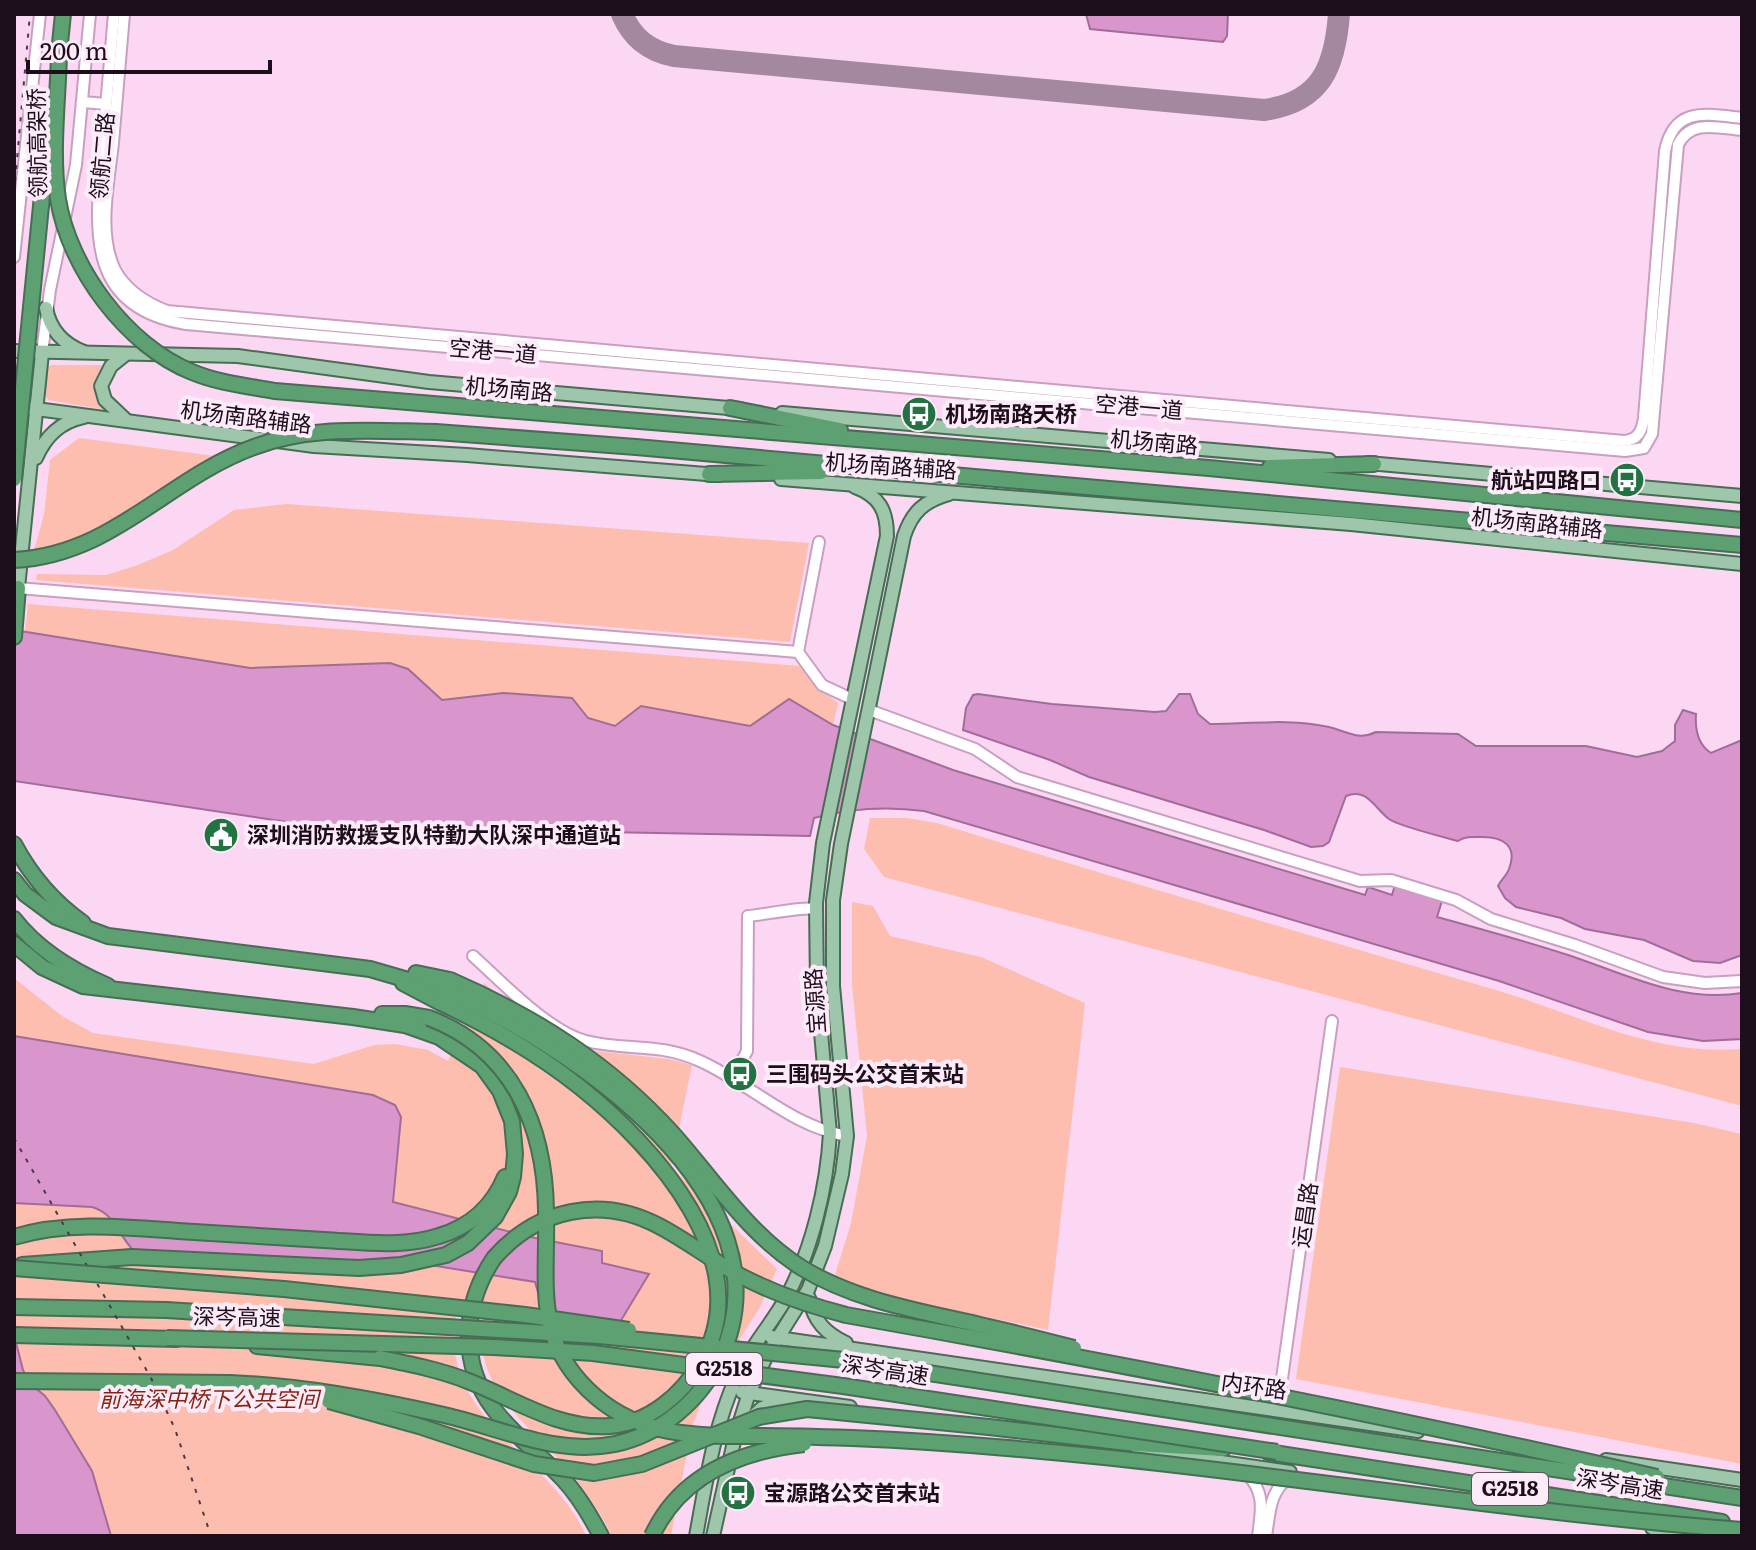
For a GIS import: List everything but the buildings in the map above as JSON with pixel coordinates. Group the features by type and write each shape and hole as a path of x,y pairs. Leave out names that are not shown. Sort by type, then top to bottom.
{"highway":[{"name":"领航高架桥","path":"63,14 59,53 58,199 70,240 89,277 122,321 141,340 177,365 218,380 275,391"},
{"path":"14,479 38,217 59,53"},
{"name":"机场南路","path":"275,391 1209,468 1742,520"},
{"path":"730,408 903,443"},
{"path":"14,560 43,558 84,545 203,471 266,443 314,432 340,430 436,432 636,447 1742,545"},
{"path":"1209,468 1374,464"},
{"path":"709,474 902,471"},
{"path":"1629,510 1742,513"},
{"path":"1627,534 1742,552"},
{"path":"14,637 18,588"},
{"path":"14,844 29,870 52,898 85,924 108,936"},
{"path":"14,880 25,894 56,917 108,936 423,973 500,1032 580,1087 633,1135 689,1207 709,1250 718,1291 712,1339 689,1380 663,1405 646,1416 612,1426 591,1426 549,1417 466,1380 409,1363 167,1338"},
{"path":"14,919 57,957 98,982 127,991"},
{"path":"14,944 42,967 68,981 95,989 353,1017 405,1014 428,1025 468,1055 492,1079 507,1104 514,1142 513,1177 509,1192 495,1217 458,1249 430,1260 359,1268 132,1257 14,1267"},
{"path":"370,969 532,1019 605,1070 672,1133 749,1224 782,1253 812,1273 884,1302 1191,1377 1354,1413 1464,1433 1742,1497"},
{"path":"14,1381 283,1386 331,1392 449,1416 532,1440 591,1447 627,1440 661,1425 694,1397 718,1363 732,1324 735,1278 724,1233 702,1191 665,1143 604,1084 540,1039 446,991"},
{"path":"428,1025 458,1031 482,1048 512,1082 526,1109 538,1141 544,1176 547,1317 555,1345 593,1394 625,1417 662,1431 697,1436 854,1438 1045,1451 1272,1475 1621,1521 1742,1528"},
{"path":"14,1237 46,1230 116,1227 366,1243 428,1239 452,1232 486,1209 504,1180 514,1142"},
{"path":"601,1536 582,1502 565,1481 493,1408 478,1384 471,1363 469,1324 477,1286 506,1244 533,1224 551,1216 592,1208 639,1216 740,1275 783,1296 820,1308 1191,1377"},
{"path":"14,1267 284,1289 480,1310 593,1323 700,1344"},
{"name":"深岑高速","path":"14,1307 166,1310 700,1344 844,1360 1742,1497"},
{"name":"深岑高速","path":"14,1335 462,1345 593,1353 859,1389 1277,1452 1742,1528"},
{"path":"230,1383 372,1411 534,1464 594,1473 654,1460 759,1417 807,1409 1136,1444 1277,1452"},
{"path":"652,1536 663,1515 684,1491 733,1459 775,1448 854,1438"}],"main road":[{"path":"46,308 50,323 63,341 90,355"},
{"path":"14,351 42,353 18,588"},
{"name":"机场南路辅路","path":"42,353 238,356 429,382 1742,496"},
{"path":"126,354 111,366 101,386 105,400 128,421"},
{"path":"14,406 37,409"},
{"name":"机场南路辅路","path":"37,409 314,446 976,492 1742,562"},
{"path":"31,476 40,448 51,434 73,420 92,416"},
{"name":"宝源路","path":"696,1536 717,1431 731,1389 749,1351 786,1298 806,1250 825,1173 830,1133 817,988 816,909 823,843 887,536 885,511 877,500 862,490 832,482"},
{"path":"1694,491 1742,505"},
{"name":"宝源路","path":"713,1536 735,1437 756,1374 808,1290 833,1218 847,1136 832,957 833,900 841,844 904,536 913,516 929,501 948,494 976,492"},
{"path":"887,536 891,526 896,523 903,526 904,536"},
{"path":"808,1290 819,1325 860,1349"},
{"name":"内环路","path":"760,1336 1742,1480"},
{"path":"731,1389 1705,1536"},
{"path":"735,1437 762,1408 792,1398"}],"street":[{"path":"14,257 40,14"},
{"path":"42,353 46,308 72,187 90,14"},
{"name":"领航二路","path":"114,14 97,231 103,264 121,287"},
{"name":"领航二路","path":"121,287 106,232 124,14"},
{"path":"83,102 106,104"},
{"name":"空港一道","path":"121,287 167,311 186,314 1630,440 1639,435 1644,418 1666,143 1672,130 1690,117 1706,114 1742,118"},
{"name":"空港一道","path":"121,287 146,314 186,324 1634,451 1648,445 1652,434 1678,145 1687,131 1696,127 1742,130"},
{"path":"819,542 798,652 822,685 852,699"},
{"path":"18,588 798,652"},
{"path":"867,716 975,749 1017,777 1360,881 1391,880 1456,900 1491,919 1663,977 1705,983 1742,981"},
{"path":"732,1079 747,1051 748,916 809,907 816,909"},
{"path":"473,956 522,1000 581,1040 675,1051 732,1079 801,1122 847,1136"},
{"name":"运昌路","path":"1277,1410 1332,1021"},
{"path":"1233,1464 1246,1472 1260,1492 1262,1502 1258,1536"},
{"path":"1266,1536 1274,1494 1288,1478 1300,1474"}],"green space":[{"path":"51,365 104,365 96,388 105,410 48,400 43,391 45,369"},
{"path":"79,438 215,456 107,526 59,545 34,550 44,515 50,460"},
{"path":"286,504 809,543 790,642 36,580 37,574 106,575 173,550 234,510"},
{"path":"28,604 800,666 820,689 838,703 833,725 789,699 750,726 641,706 616,726 503,693 442,700 408,669 390,663 250,668 25,632"},
{"path":"870,818 907,818 937,823 1496,990 1647,1040 1709,1050 1742,1049 1742,1106 884,877 864,849"},
{"path":"852,902 873,906 890,936 981,957 1085,1003 1048,1330 897,1298 834,1278 851,1223 867,1136 852,985"},
{"name":"前海深中桥下公共空间","path":"14,978 62,1016 93,1033 314,1064 374,1045 395,1044 428,1050 448,1061 484,983 527,1019 563,1043 595,1051 669,1059 692,1065 671,1167 777,1269 759,1309 704,1394 692,1428 671,1536 612,1536 577,1481 504,1400 486,1364 482,1319 456,1315 455,1351 463,1382 501,1434 570,1508 586,1536 111,1536 92,1471 23,1369 14,1335 15,1202 100,1210 112,1220 135,1252 393,1259 535,1282 539,1298 608,1342 649,1274 602,1263 602,1251 535,1238 392,1202 401,1124 395,1105 373,1095 14,1036"},
{"path":"1340,1067 1694,1123 1742,1134 1742,1464 1296,1379"}],"shaded area":[{"path":"1086,14 1228,14 1227,36 1223,42 1090,29"},
{"path":"14,630 250,668 390,663 408,669 442,700 503,693 572,698 588,718 615,726 641,706 750,726 789,699 833,725 953,770 1365,895 1368,887 1392,895 1395,885 1442,901 1437,917 1552,950 1653,985 1696,994 1742,993 1742,1039 1703,1041 1648,1032 1499,981 924,811 869,809 841,812 814,818 810,836 497,830 463,834 434,844 14,781"},
{"path":"1179,694 1190,694 1198,714 1210,724 1299,723 1358,735 1376,732 1458,734 1476,746 1586,746 1637,757 1662,751 1675,741 1675,725 1683,710 1696,714 1698,736 1711,753 1742,740 1742,955 1720,963 1693,961 1644,940 1585,929 1561,918 1516,907 1505,898 1498,886 1511,861 1512,854 1507,844 1490,837 1458,841 1411,828 1389,819 1360,794 1346,796 1329,842 1311,847 1089,777 963,730 966,708 973,695 1052,704 1155,712 1166,711"},
{"path":"14,1036 373,1095 395,1105 401,1117 393,1202 535,1238 602,1251 602,1263 649,1274 608,1342 594,1344 581,1342 560,1329 545,1308 535,1282 393,1259 360,1274 135,1252 112,1220 100,1210 14,1203"},
{"path":"14,1335 23,1370 55,1410 92,1471 111,1536 14,1536"}],"taxiway":[{"path":"622,14 642,42 674,56 1264,110 1300,99 1322,78 1334,50 1339,14"}],"railway":[{"path":"14,193 30,14"},
{"path":"14,1138 151,1378 175,1429 211,1536"}],"place":[{"name":"机场南路天桥","path":"919,414"},
{"name":"航站四路口","path":"1627,480"},
{"name":"深圳消防救援支队特勤大队深中通道站","path":"221,835"},
{"name":"三围码头公交首末站","path":"740,1074"},
{"name":"宝源路公交首末站","path":"738,1493"}]}
